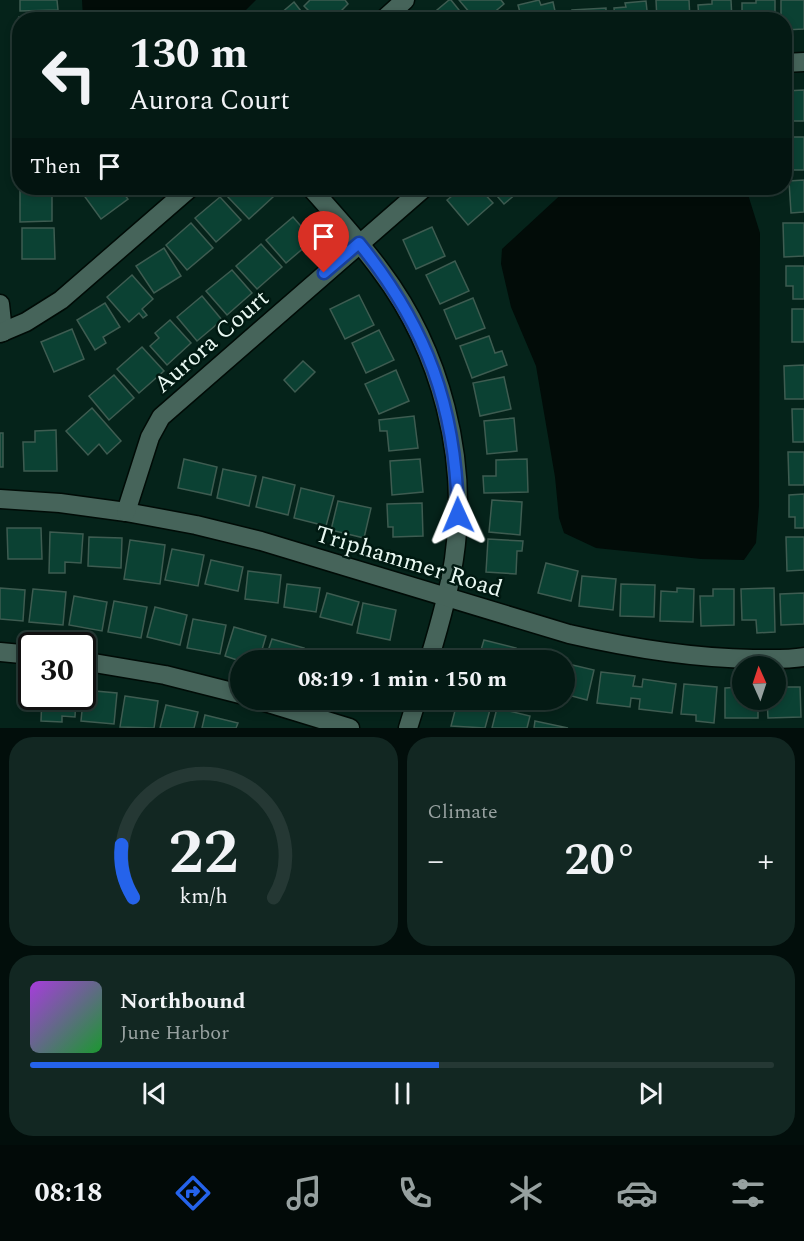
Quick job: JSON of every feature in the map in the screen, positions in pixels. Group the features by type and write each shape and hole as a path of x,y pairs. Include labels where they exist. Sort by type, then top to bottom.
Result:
{"street":[{"path":"392,12 405,0"},
{"path":"0,304 2,332 26,322 61,300 182,195"},
{"path":"317,195 382,272 406,308 435,373 447,415 453,443 458,515 447,597 432,650"},
{"name":"Aurora Court","path":"126,512 150,437 161,417 415,195"},
{"name":"Triphammer Road","path":"0,499 60,503 196,525 261,541 569,634 620,646 671,654 723,658 804,657"},
{"path":"0,652 18,654"},
{"path":"96,663 165,675 230,691"},
{"path":"291,710 350,728"},
{"path":"408,728 414,710"}],"shaded area":[{"path":"82,0 256,0 244,12 83,12"},
{"path":"560,195 748,195 760,233 759,506 756,543 744,560 701,559 596,548 564,533 559,518 555,477 536,366 511,307 501,264 502,249"}],"building":[{"path":"20,0 57,0 58,10 20,11"},
{"path":"310,0 345,0 348,4 340,12 310,12 304,6"},
{"path":"451,0 461,12 435,12"},
{"path":"459,0 501,0 504,4 494,12 469,12"},
{"path":"539,0 541,5 553,2 555,12 520,12 518,5"},
{"path":"656,0 689,0 690,12 657,12"},
{"path":"712,0 731,0 732,12 698,12 698,5 712,4"},
{"path":"756,0 775,0 775,12 742,12 742,3 756,3"},
{"path":"781,0 804,0 804,29 792,30 792,12 781,12"},
{"path":"646,1 647,12 614,12 614,8 626,7 625,3"},
{"path":"294,2 302,12 282,12"},
{"path":"606,8 606,12 572,12 572,10"},
{"path":"804,90 804,121 792,121 792,91"},
{"path":"792,137 804,137 804,170 792,170"},
{"path":"804,180 804,212 791,213 792,181"},
{"path":"20,195 52,195 52,221 20,222"},
{"path":"84,195 125,195 128,199 101,219"},
{"path":"271,195 273,197 249,219 227,196"},
{"path":"453,195 486,195 493,203 468,225 447,200"},
{"path":"496,195 515,195 504,204"},
{"path":"220,197 241,220 216,242 195,218"},
{"path":"293,217 313,240 286,263 266,240"},
{"path":"191,223 213,248 187,270 166,245"},
{"path":"783,223 804,223 804,256 784,257"},
{"path":"432,227 445,256 416,269 403,240"},
{"path":"22,228 54,228 55,259 22,259"},
{"path":"261,244 282,267 257,289 236,266"},
{"path":"164,248 181,276 154,293 136,266"},
{"path":"455,261 469,291 440,304 426,275"},
{"path":"786,266 804,266 804,299 793,299 793,286 786,286"},
{"path":"232,270 252,293 227,315 206,291"},
{"path":"132,275 153,299 142,309 147,315 143,318 139,313 129,322 107,297"},
{"path":"359,295 374,325 345,339 330,309"},
{"path":"202,296 222,320 197,341 177,317"},
{"path":"473,298 485,328 456,339 444,310"},
{"path":"105,303 120,327 103,337 106,343 95,350 77,320"},
{"path":"792,309 804,309 804,342 792,342"},
{"path":"170,320 191,343 167,365 150,346 159,338 155,333"},
{"path":"72,329 84,359 54,372 41,342"},
{"path":"379,330 394,360 366,373 352,343"},
{"path":"489,336 495,353 502,351 507,365 472,378 460,346"},
{"path":"142,347 164,371 139,393 117,369"},
{"path":"303,361 315,372 295,392 284,380"},
{"path":"804,365 804,399 785,399 784,366"},
{"path":"396,370 409,401 379,414 365,384"},
{"path":"114,375 134,398 109,420 89,396"},
{"path":"504,377 511,409 480,416 473,383"},
{"path":"92,408 121,441 107,454 99,444 88,455 66,431"},
{"path":"792,409 804,409 804,442 793,442"},
{"path":"414,416 418,448 389,451 387,431 380,431 379,420"},
{"path":"514,418 517,451 487,454 484,421"},
{"path":"56,430 57,471 24,471 23,442 35,442 35,431"},
{"path":"0,433 3,433 3,467 0,467"},
{"path":"788,452 804,452 804,485 789,485"},
{"path":"184,459 217,467 211,495 178,488"},
{"path":"420,459 423,492 392,495 390,461"},
{"path":"527,459 528,492 484,493 483,476 496,476 496,460"},
{"path":"223,469 256,476 249,506 217,498"},
{"path":"263,477 295,485 288,515 256,507"},
{"path":"301,488 334,496 326,526 294,518"},
{"path":"804,494 804,528 795,528 795,517 789,517 789,495"},
{"path":"492,500 522,502 520,535 489,532"},
{"path":"338,501 371,508 364,538 331,530"},
{"path":"422,503 423,536 393,537 393,527 388,527 387,504"},
{"path":"7,528 41,528 42,559 8,559"},
{"path":"50,532 83,534 81,563 65,562 65,573 49,573"},
{"path":"89,537 122,538 121,568 88,566"},
{"path":"786,537 804,537 804,570 787,571"},
{"path":"488,539 523,541 522,551 517,551 516,574 486,572"},
{"path":"130,540 165,545 160,584 124,579"},
{"path":"172,549 204,555 198,586 165,580"},
{"path":"211,560 243,567 238,591 205,584"},
{"path":"546,563 578,571 571,601 538,593"},
{"path":"248,571 281,575 278,603 245,599"},
{"path":"582,576 616,579 613,610 579,606"},
{"path":"287,584 320,588 316,612 284,607"},
{"path":"621,584 655,585 654,617 620,616"},
{"path":"0,588 25,590 23,621 0,619"},
{"path":"677,588 694,589 693,622 660,621 661,591 677,592"},
{"path":"774,588 775,632 757,633 756,620 742,620 741,589"},
{"path":"33,589 66,592 63,625 29,622"},
{"path":"713,589 734,589 734,625 701,626 700,596 713,596"},
{"path":"327,593 359,602 352,625 320,617"},
{"path":"804,593 804,624 781,625 780,594"},
{"path":"74,596 107,602 102,631 69,625"},
{"path":"114,601 147,607 141,638 108,632"},
{"path":"363,603 396,610 390,640 357,633"},
{"path":"155,607 187,615 180,645 147,637"},
{"path":"193,619 226,625 220,654 187,648"},
{"path":"234,627 266,636 262,650 230,650 230,658 225,656"},
{"path":"272,639 304,648 303,650 268,650"},
{"path":"484,640 516,648 516,650 481,650"},
{"path":"575,666 594,670 587,700 575,697"},
{"path":"601,672 635,676 633,686 642,687 643,679 676,684 672,713 639,709 640,699 631,698 630,707 597,703"},
{"path":"684,684 717,687 714,723 696,721 696,715 681,714"},
{"path":"786,687 800,687 801,717 768,718 768,710 786,710"},
{"path":"725,688 732,688 732,710 758,710 758,718 725,718"},
{"path":"96,691 117,693 114,724 81,721 82,710 96,710"},
{"path":"125,696 158,701 154,728 120,727"},
{"path":"166,705 198,712 194,728 160,728"},
{"path":"41,710 75,710 75,717 62,716 62,722 41,721"},
{"path":"455,710 490,710 485,728 451,726"},
{"path":"496,710 530,716 527,728 492,728"},
{"path":"205,715 238,723 236,728 202,728"},
{"path":"535,721 568,728 534,728"}],"route":[{"path":"324,273 359,243 406,308 435,373 447,415 453,443 458,515"}]}
